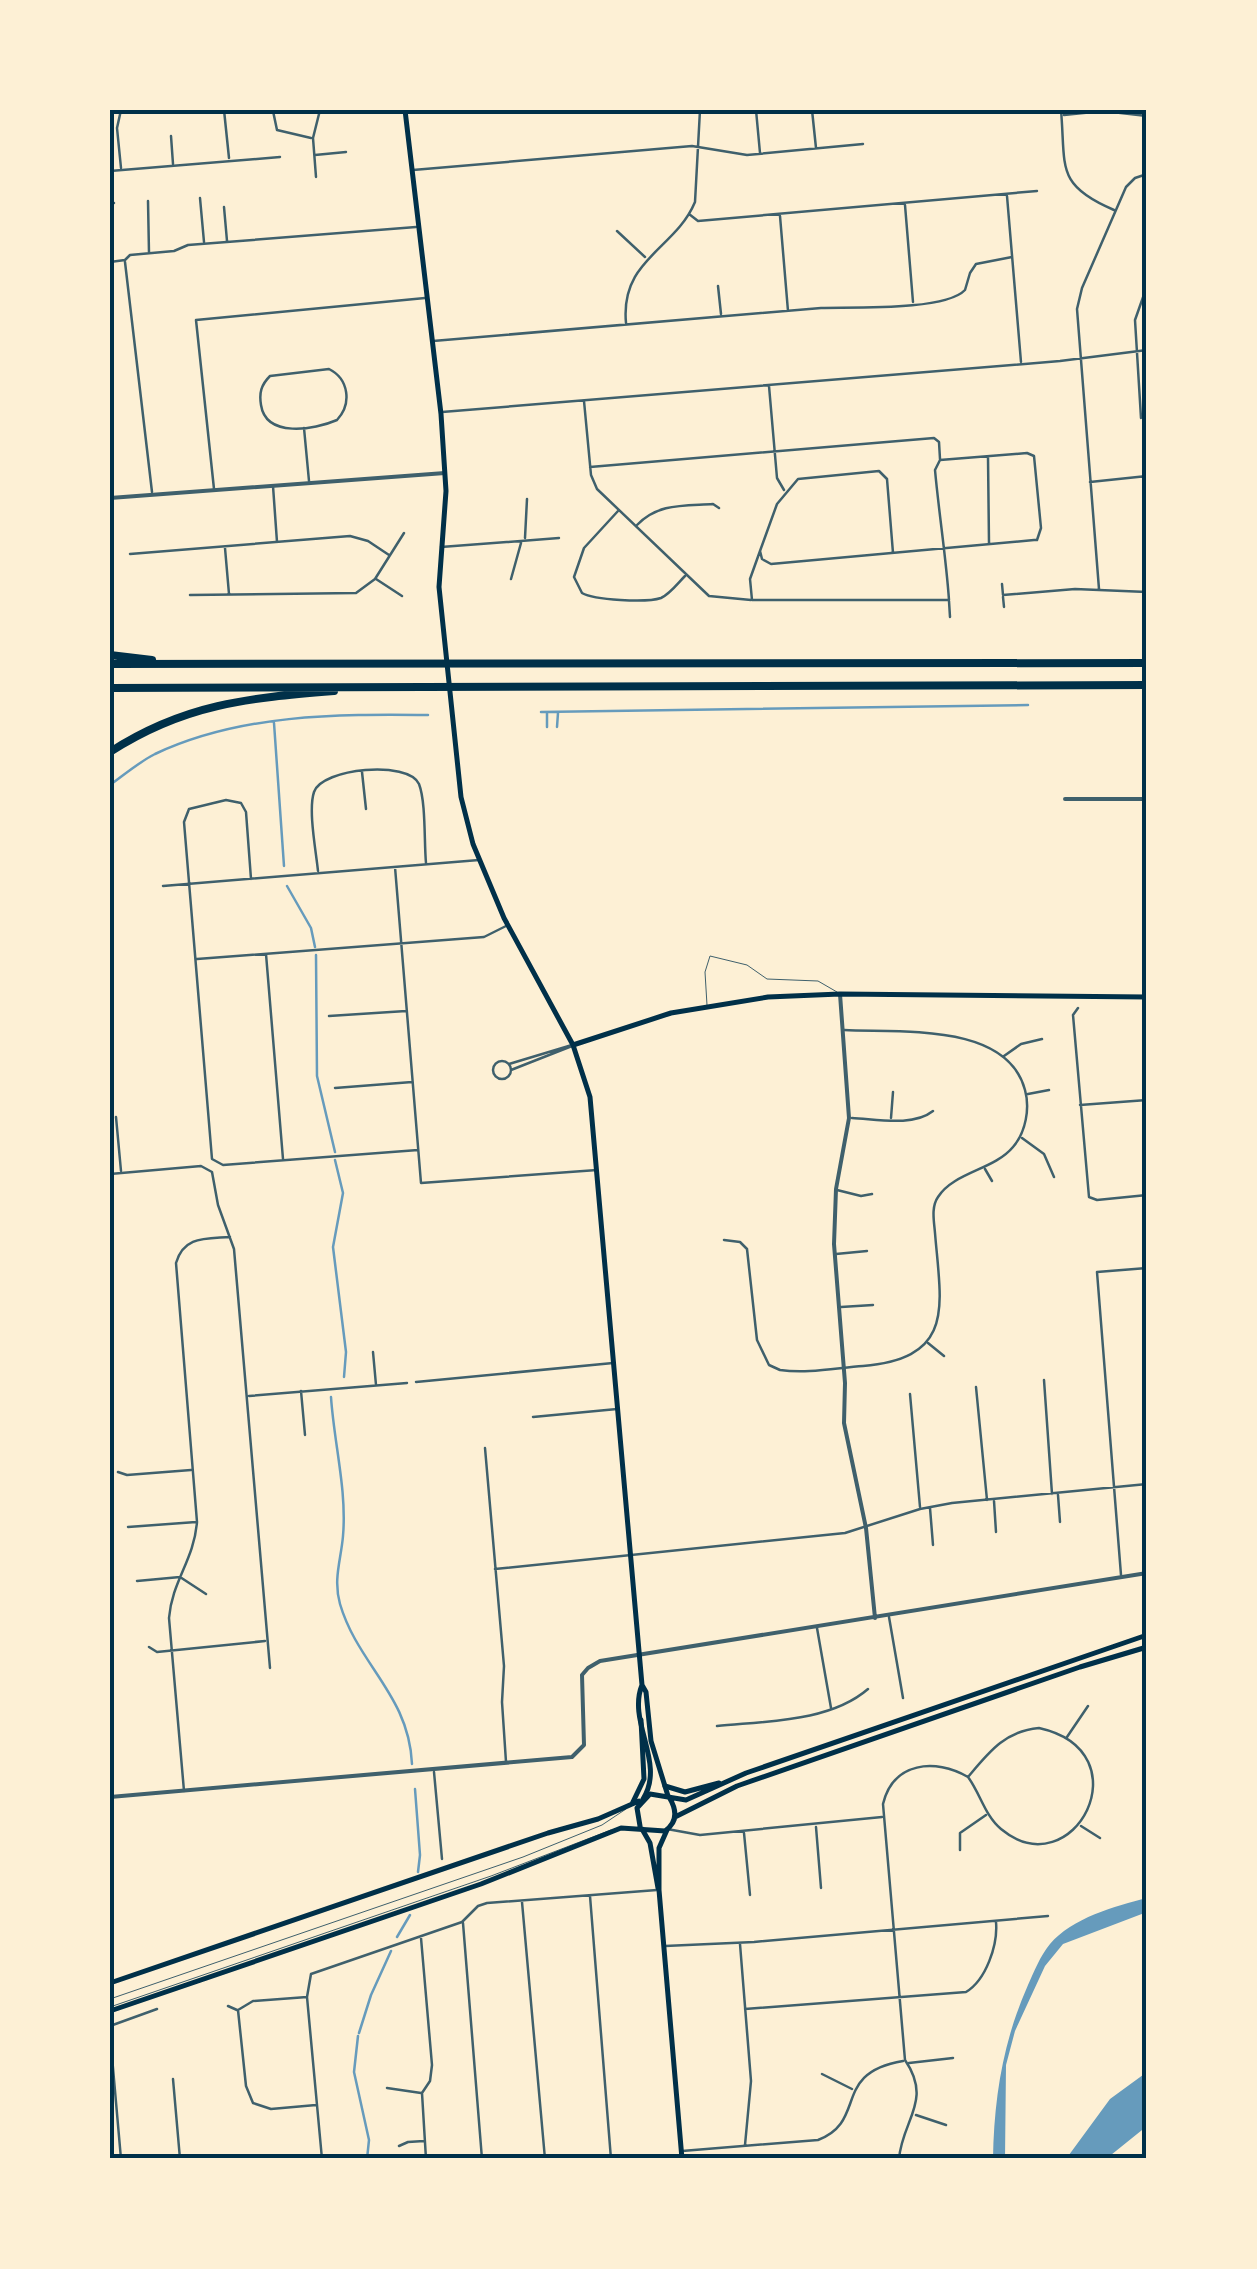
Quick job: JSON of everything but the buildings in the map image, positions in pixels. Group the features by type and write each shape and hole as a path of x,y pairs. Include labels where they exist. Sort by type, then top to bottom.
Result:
{"highway":[{"path":"110,655 196,666"},
{"path":"110,664 1147,664"},
{"path":"110,752 159,723 233,700 403,686"},
{"path":"110,688 1147,688"}],"main road":[{"path":"405,110 445,473 440,548 444,642 460,797 480,860 508,925 573,1045 590,1097 642,1685 656,1763 675,1817"},
{"path":"573,1045 653,1018 768,997 1147,997"},
{"path":"110,1983 598,1818 655,1794 686,1800 727,1782 1147,1635"},
{"path":"681,2155 658,1848 675,1817 753,1780 1080,1666 1147,1647"},
{"path":"642,1685 638,1693 652,1779 636,1815 650,1843 659,1890"},
{"path":"632,1804 644,1779 642,1720"},
{"path":"665,1786 685,1792 727,1782"},
{"path":"110,2009 481,1884 621,1828 653,1832 667,1829"}],"street":[{"path":"121,110 117,128 121,170"},
{"path":"224,110 229,161"},
{"path":"316,177 313,138 320,110"},
{"path":"626,324 628,291 647,258 689,214 696,195 700,110"},
{"path":"756,110 760,154"},
{"path":"812,110 816,148"},
{"path":"274,111 277,130 313,138"},
{"path":"1116,211 1085,197 1071,183 1061,112 1147,116"},
{"path":"170,136 174,166"},
{"path":"412,170 698,146 760,154 863,144"},
{"path":"314,155 346,152"},
{"path":"110,171 280,156"},
{"path":"1099,589 1076,322 1079,298 1116,211 1129,184 1147,174"},
{"path":"689,214 699,220 1037,191"},
{"path":"1007,194 1021,362"},
{"path":"200,198 204,244"},
{"path":"148,200 149,253"},
{"path":"905,204 914,304"},
{"path":"224,207 227,242"},
{"path":"780,214 788,310"},
{"path":"110,262 125,260 130,255 204,244 418,227"},
{"path":"617,231 647,258"},
{"path":"432,341 954,299 965,290 976,264 1012,258"},
{"path":"125,260 152,494"},
{"path":"718,286 721,317"},
{"path":"1141,418 1135,316 1147,286"},
{"path":"214,489 196,320 426,298"},
{"path":"440,412 1056,358 1060,361 1147,350"},
{"path":"326,368 334,371 345,387 344,412 334,422 304,426 278,428 269,423 262,411 262,386 278,372 326,368"},
{"path":"769,384 777,480 786,492"},
{"path":"584,400 595,486 708,596 752,600 949,600"},
{"path":"304,426 309,482"},
{"path":"590,467 934,438 939,442 940,460 935,470 950,617"},
{"path":"760,551 762,559 771,564 1039,538 1042,528 1034,456 1027,453 940,460"},
{"path":"988,457 989,544"},
{"path":"752,600 750,579 776,506 798,479 877,471 884,474 888,480 894,553"},
{"path":"110,498 445,473"},
{"path":"1090,482 1146,476 1147,511"},
{"path":"273,484 277,542"},
{"path":"511,579 523,541 527,499"},
{"path":"636,526 658,509 712,504 719,508"},
{"path":"619,510 583,550 574,577 582,592 596,598 657,598 666,596 686,576"},
{"path":"190,595 351,594 364,589 375,578 404,532"},
{"path":"130,554 354,537 368,541 389,556"},
{"path":"440,548 559,538"},
{"path":"224,546 229,594"},
{"path":"375,578 402,596"},
{"path":"1002,584 1004,607"},
{"path":"1002,595 1099,589 1147,592"},
{"path":"318,873 312,802 315,789 327,777 362,772 401,770 418,782 426,864"},
{"path":"362,772 366,809"},
{"path":"251,879 246,812 241,802 232,799 194,807 184,816 211,1154 215,1162 223,1165 418,1150"},
{"path":"1064,799 1147,799"},
{"path":"163,886 480,860"},
{"path":"395,867 420,1182 598,1170"},
{"path":"196,959 484,936 508,925"},
{"path":"266,954 283,1160"},
{"path":"840,994 849,1118 836,1189 835,1254 844,1422 866,1528 875,1618"},
{"path":"1078,1008 1073,1016 1089,1197 1097,1200 1147,1195"},
{"path":"330,1016 406,1010"},
{"path":"724,1240 740,1242 750,1256 757,1340 769,1365 791,1372 892,1362 916,1352 926,1342 939,1314 933,1216 936,1198 948,1186 1011,1150 1020,1137 1027,1110 1026,1094 1014,1066 990,1046 966,1038 843,1030"},
{"path":"1004,1056 1021,1044 1042,1039"},
{"path":"573,1045 511,1070 502,1079 494,1072 499,1061 509,1064 573,1045"},
{"path":"509,1064 511,1070"},
{"path":"335,1088 412,1082"},
{"path":"1026,1094 1049,1090"},
{"path":"891,1120 893,1092"},
{"path":"1080,1105 1147,1100"},
{"path":"849,1118 891,1120 934,1112"},
{"path":"116,1117 121,1173"},
{"path":"1020,1137 1044,1154 1054,1177"},
{"path":"110,1174 208,1168 214,1177 218,1205 231,1237 270,1668"},
{"path":"984,1168 992,1181"},
{"path":"836,1189 861,1196 872,1194"},
{"path":"184,1791 171,1599 192,1557 197,1522 176,1263 179,1252 190,1241 231,1237"},
{"path":"835,1254 868,1251"},
{"path":"1121,1578 1098,1272 1147,1268"},
{"path":"839,1307 873,1305"},
{"path":"926,1342 944,1356"},
{"path":"374,1352 376,1386"},
{"path":"416,1382 614,1363"},
{"path":"1044,1380 1060,1522"},
{"path":"247,1396 407,1383"},
{"path":"976,1387 986,1500"},
{"path":"301,1391 304,1434"},
{"path":"910,1394 920,1509"},
{"path":"534,1416 618,1408"},
{"path":"484,1448 504,1666 506,1764"},
{"path":"118,1472 127,1476 193,1470"},
{"path":"495,1569 844,1533 930,1507 1147,1484"},
{"path":"994,1499 996,1532"},
{"path":"930,1507 933,1545"},
{"path":"128,1528 197,1522"},
{"path":"110,1798 561,1759 580,1752 585,1734 580,1684 582,1675 600,1661 1147,1574"},
{"path":"137,1581 180,1577 206,1594"},
{"path":"889,1615 903,1698"},
{"path":"817,1628 831,1709"},
{"path":"149,1647 158,1652 267,1640"},
{"path":"717,1726 831,1709 855,1700 868,1689"},
{"path":"1066,1738 1088,1706"},
{"path":"898,2159 904,2132 914,2115 916,2086 906,2062 884,1817 886,1789 904,1771 952,1768 968,1777 988,1814 1012,1837 1039,1844 1068,1836 1080,1825 1089,1810 1094,1776 1088,1758 1066,1738 1039,1728 1021,1730 991,1750 968,1777"},
{"path":"434,1770 442,1860"},
{"path":"960,1850 960,1833 988,1814"},
{"path":"675,1817 682,1830"},
{"path":"667,1829 700,1835 884,1817"},
{"path":"816,1825 821,1888"},
{"path":"1080,1825 1100,1838"},
{"path":"744,1832 750,1895"},
{"path":"322,2159 308,1996 311,1974 462,1922 478,1906 487,1903 659,1890"},
{"path":"590,1895 611,2159"},
{"path":"522,1900 545,2159"},
{"path":"664,1946 1048,1916"},
{"path":"462,1922 482,2159"},
{"path":"745,2009 966,1992 977,1986 998,1937 996,1922"},
{"path":"420,1937 432,2065 430,2081 422,2093 426,2159"},
{"path":"740,1942 751,2104 745,2146"},
{"path":"238,2010 254,2001 308,1996"},
{"path":"228,2006 238,2010"},
{"path":"110,2026 157,2009"},
{"path":"238,2010 246,2086 253,2103 271,2108 317,2105"},
{"path":"110,2034 121,2159"},
{"path":"681,2155 818,2140 832,2135 843,2124 854,2090 876,2068 953,2058"},
{"path":"822,2074 854,2090"},
{"path":"173,2079 180,2159"},
{"path":"388,2088 422,2093"},
{"path":"914,2115 946,2125"},
{"path":"399,2146 425,2141"}],"lane":[{"path":"707,1006 710,956 750,966 767,980 823,982 840,994"},
{"path":"110,1999 578,1835 602,1825 632,1804"}],"water":[{"path":"1147,1898 1147,1912 1063,1944 1045,1966 1015,2031 1006,2065 1005,2159 993,2159 995,2114 1006,2049 1019,2006 1043,1954 1059,1935 1082,1920"},
{"path":"1147,2072 1147,2126 1106,2159 1066,2159 1110,2099"}],"waterway":[{"path":"541,712 1028,705"},
{"path":"547,713 547,727"},
{"path":"557,727 558,713"},
{"path":"110,785 155,754 221,731 324,716 428,715"},
{"path":"274,723 284,866"},
{"path":"287,886 311,928 315,947"},
{"path":"316,955 317,1076 335,1152"},
{"path":"335,1160 343,1193 333,1247 346,1352 344,1377"},
{"path":"331,1397 343,1501 338,1595 348,1626 402,1718 412,1764"},
{"path":"415,1789 418,1872"},
{"path":"397,1937 410,1915"},
{"path":"359,2033 391,1951"},
{"path":"358,2036 354,2072 369,2140 367,2159"}]}
